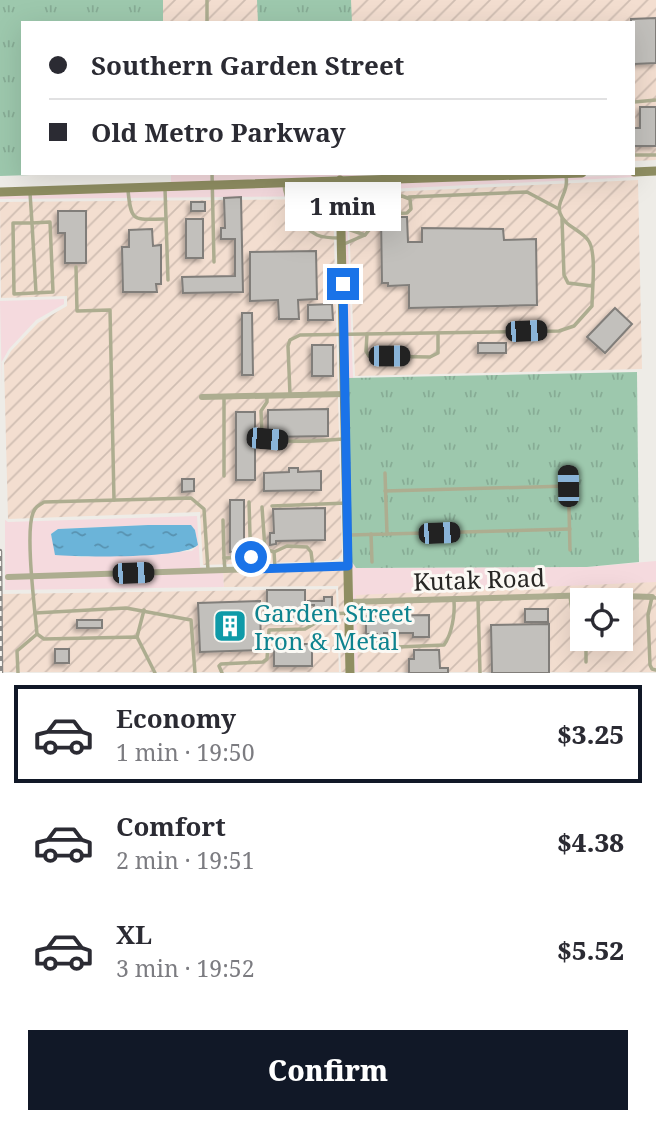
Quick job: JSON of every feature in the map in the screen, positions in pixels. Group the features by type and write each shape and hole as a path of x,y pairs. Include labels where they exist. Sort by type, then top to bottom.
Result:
{"street":[{"path":"635,172 656,171"},
{"path":"0,192 213,185 271,178 284,183 308,177 340,180 411,175 489,175"},
{"path":"340,180 350,673"},
{"path":"202,397 345,394"},
{"path":"8,577 348,566"},
{"name":"Kutak Road","path":"349,602 570,596"},
{"name":"Kutak Road","path":"633,596 654,598"}],"lane":[{"path":"207,0 207,21"},
{"path":"635,102 656,100"},
{"path":"635,155 656,155"},
{"path":"212,175 214,262"},
{"path":"566,175 567,188 559,209 562,219 564,275 568,283 592,286"},
{"path":"284,183 284,193 309,230 320,237 342,242 365,235 370,229 370,202 374,196 527,192 559,209"},
{"path":"165,187 168,280"},
{"path":"128,188 132,216 139,219 166,219"},
{"path":"30,191 36,293"},
{"path":"370,215 407,213 411,209 409,197"},
{"path":"290,395 290,340 300,335 567,330 574,326 592,306 591,243 562,219"},
{"path":"50,222 52,292 15,294 13,223 32,223 50,222"},
{"path":"341,227 365,235"},
{"path":"76,267 77,311 110,310 114,500"},
{"path":"367,334 366,351 369,356 430,357 438,353 438,333"},
{"path":"267,396 267,402 261,411 262,434 267,439 346,439"},
{"path":"224,397 224,476"},
{"path":"568,468 570,550"},
{"path":"385,472 387,534"},
{"path":"386,491 568,486"},
{"path":"137,637 44,639 37,634 32,576 31,517 34,509 44,502 191,498 204,509 208,570"},
{"path":"249,502 251,569"},
{"path":"272,506 347,503"},
{"path":"262,507 265,549 274,552 287,546 307,547 312,552 313,567"},
{"path":"223,520 225,570"},
{"path":"348,535 569,529"},
{"path":"371,534 372,562"},
{"path":"274,552 275,568"},
{"path":"224,558 251,557"},
{"path":"478,598 480,673"},
{"path":"653,671 650,665 648,615 654,598"},
{"path":"349,650 444,646 452,621 454,599"},
{"path":"35,612 127,608 191,620 195,673"},
{"path":"144,610 137,637 155,673"},
{"path":"222,673 219,666 221,664 263,662 267,659 269,630 305,629 331,614 349,613"},
{"path":"18,673 17,651 37,634"},
{"path":"586,651 586,662"}],"shaded area":[{"path":"163,0 656,0 656,160 635,161 635,21 163,21"},
{"path":"171,175 372,175 171,183"},
{"path":"636,175 346,191 353,378 348,378 344,184"},
{"path":"638,180 642,369 355,376 348,194"},
{"path":"337,184 342,444 334,196 0,199 0,196"},
{"path":"333,199 342,554 338,559 203,565 200,512 8,519 4,363 11,351 38,323 67,306 67,296 1,298 0,202"},
{"path":"64,299 64,304 36,320 9,349 1,362 0,301"},
{"path":"197,516 200,567 223,572 224,587 5,590 5,520","holes":["191,525 195,530 198,545 192,551 77,557 54,545 51,534 58,529"]},
{"path":"656,561 656,672 355,672 352,562 356,568 587,567"},
{"path":"345,563 346,672 341,672 338,586 224,587 223,571"},
{"path":"656,582 656,672 358,672 356,595"},
{"path":"336,589 339,672 2,672 1,594"}],"green space":[{"path":"0,0 163,0 163,21 21,21 21,175 31,175 0,176"},
{"path":"257,0 351,0 352,21 258,21"},
{"path":"637,372 639,562 587,567 356,568 352,562 348,378"}],"water":[{"path":"191,525 195,530 198,545 189,550 153,555 55,555 51,534 58,529"}],"building":[{"path":"656,18 656,63 635,64 635,21 631,19"},
{"path":"640,107 656,107 656,146 635,146 635,128 640,128"},
{"path":"241,197 243,292 183,293 182,277 235,276 235,239 221,239 221,228 225,228 224,198"},
{"path":"300,201 311,212 306,218 294,207"},
{"path":"191,202 205,202 205,211 191,211"},
{"path":"58,211 86,211 86,263 65,263 65,233 58,233"},
{"path":"381,217 407,217 408,242 422,242 422,228 503,229 504,240 536,239 537,305 409,308 409,285 388,286 388,283 382,283"},
{"path":"186,219 203,219 203,258 186,258"},
{"path":"152,229 153,246 161,245 161,284 156,284 157,292 123,292 122,247 129,247 129,230"},
{"path":"316,251 317,299 298,300 299,319 279,319 278,300 250,301 250,252"},
{"path":"332,304 333,320 308,320 308,305"},
{"path":"615,308 632,324 605,353 587,337"},
{"path":"242,313 252,313 253,375 242,375"},
{"path":"478,343 506,343 506,353 478,353"},
{"path":"312,345 333,345 333,376 312,376"},
{"path":"328,409 328,436 268,437 268,410"},
{"path":"236,412 255,412 255,480 236,480"},
{"path":"289,468 298,468 298,472 321,471 321,490 264,491 264,473 289,472"},
{"path":"182,479 194,479 194,491 182,492"},
{"path":"230,500 244,500 244,552 230,552"},
{"path":"325,508 325,540 276,541 276,544 270,545 270,533 274,533 273,509"},
{"path":"267,590 305,590 305,620 267,620"},
{"path":"324,597 332,597 332,608 314,608 314,605 308,605 308,601 324,601"},
{"name":"Garden Street Iron & Metal","path":"260,601 261,650 200,652 198,603"},
{"path":"525,609 548,609 548,622 525,622"},
{"path":"429,615 429,637 413,637 413,633 384,633 384,642 377,642 377,634 366,634 366,616"},
{"path":"77,620 102,620 102,628 77,628"},
{"path":"549,624 549,673 492,673 491,625"},
{"path":"274,644 312,644 312,666 274,666"},
{"path":"55,649 69,649 69,663 55,663"},
{"path":"414,650 439,650 440,668 448,668 448,673 409,673 409,659 414,659"}],"railway":[{"path":"0,551 1,673"}],"place":[{"name":"Garden Street Iron & Metal","path":"230,626"}],"route":[{"path":"251,557 251,569 348,566 343,284"}]}
